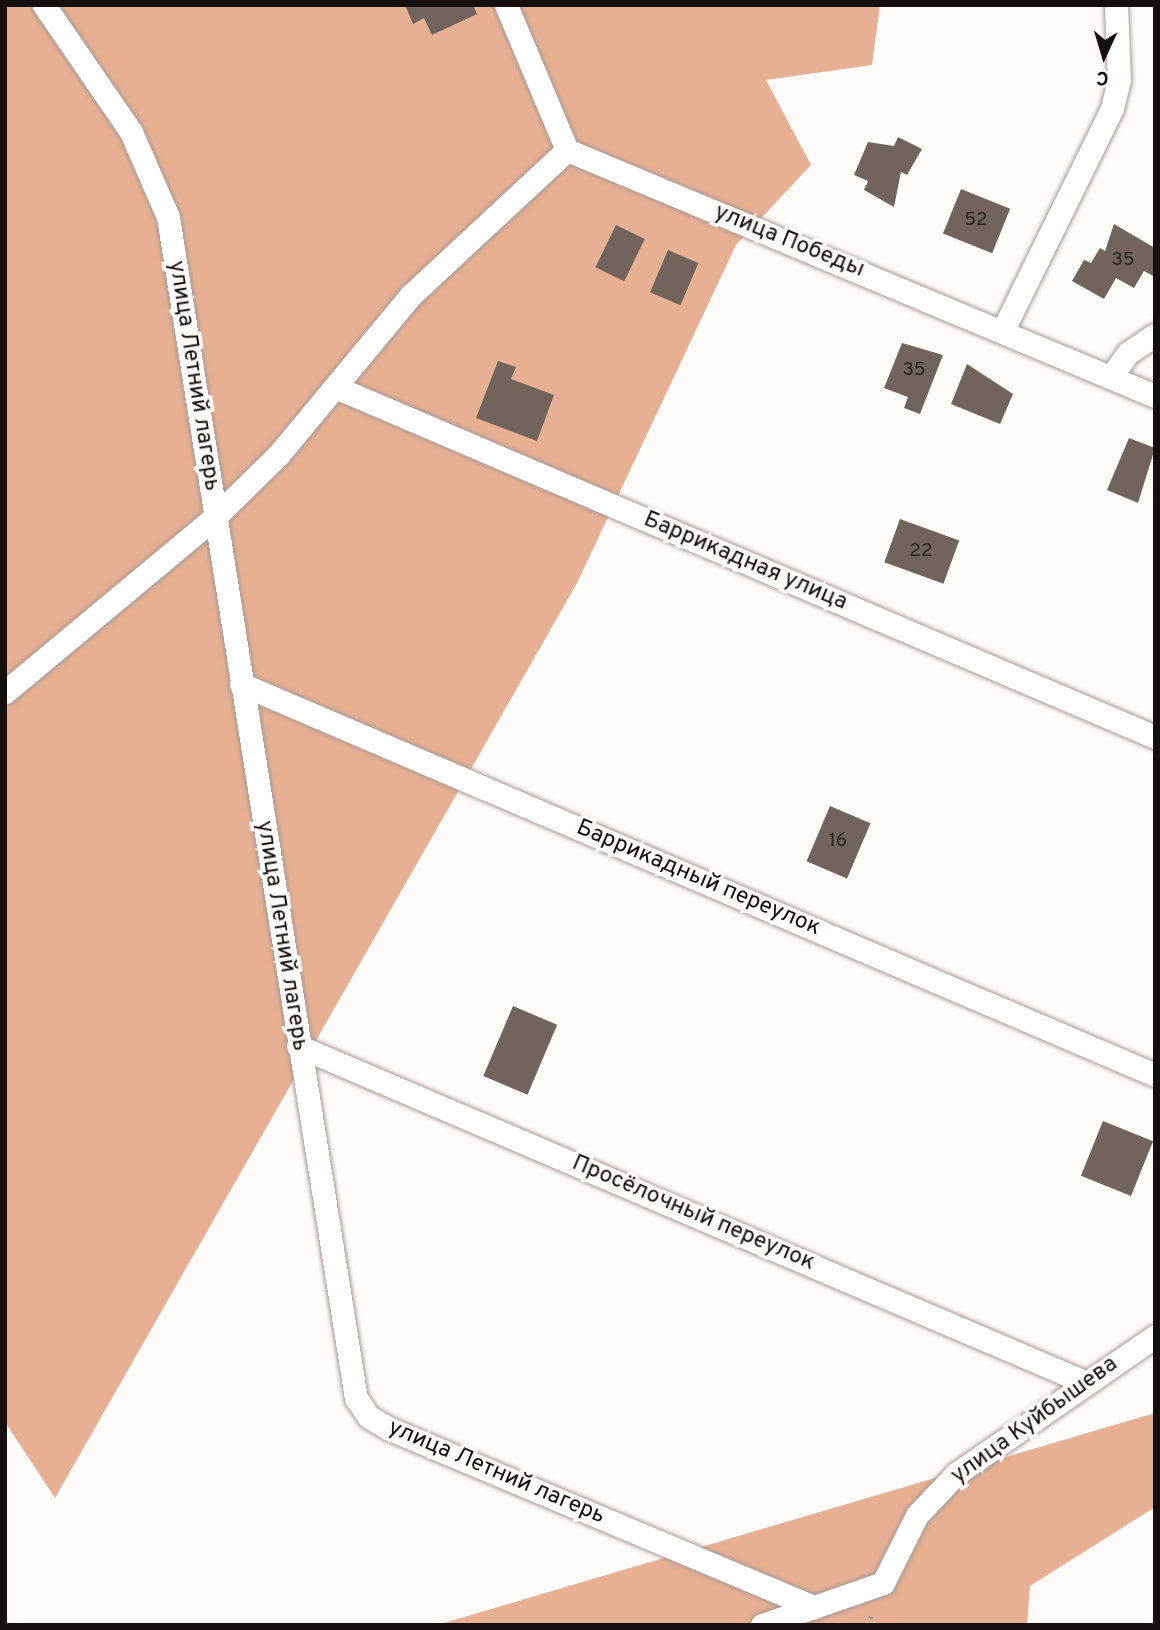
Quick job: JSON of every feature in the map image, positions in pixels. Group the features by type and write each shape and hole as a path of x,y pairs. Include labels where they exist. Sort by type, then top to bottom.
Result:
{"street":[{"name":"улица Летний лагерь","path":"44,5 131,132 156,181 167,217 350,1372 369,1417 814,1607"},
{"path":"5,692 215,517 335,387 411,295 567,150 506,5"},
{"path":"1003,330 1111,108 1119,80 1116,5"},
{"name":"улица Победы","path":"567,150 1003,330 1155,396"},
{"path":"1111,377 1128,353 1155,335"},
{"name":"Баррикадная улица","path":"335,387 1155,737"},
{"name":"Баррикадный переулок","path":"241,684 1155,1075"},
{"name":"Просёлочный переулок","path":"298,1046 1087,1383"},
{"name":"улица Куйбышева","path":"762,1625 883,1583 918,1515 956,1474 1155,1336"}],"shaded area":[{"path":"5,5 880,5 872,65 766,80 811,165 736,245 577,583 55,1498 5,1422"},
{"path":"1155,1413 1155,1507 1030,1586 1027,1625 437,1625"}],"building":[{"path":"405,5 473,5 477,14 432,35 424,18 413,24"},
{"path":"898,137 922,149 907,175 901,172 894,207 864,190 868,181 854,175 868,142 894,146"},
{"path":"961,189 1010,209 992,253 943,234"},
{"path":"1114,224 1155,248 1155,277 1144,271 1134,288 1116,278 1104,299 1072,281 1084,260 1091,263 1100,248 1105,251"},
{"path":"616,225 645,239 624,281 595,267"},
{"path":"668,250 698,263 680,305 650,292"},
{"path":"902,343 943,355 920,414 904,408 908,397 884,388"},
{"path":"498,361 516,367 511,379 554,395 537,441 476,418"},
{"path":"967,364 1013,394 1000,424 951,404"},
{"path":"1129,438 1155,448 1138,503 1107,490"},
{"path":"900,519 959,541 943,584 884,562"},
{"path":"830,806 871,823 847,878 807,861"},
{"path":"513,1006 557,1025 527,1095 483,1076"},
{"path":"1103,1121 1153,1141 1131,1196 1081,1176"}]}
